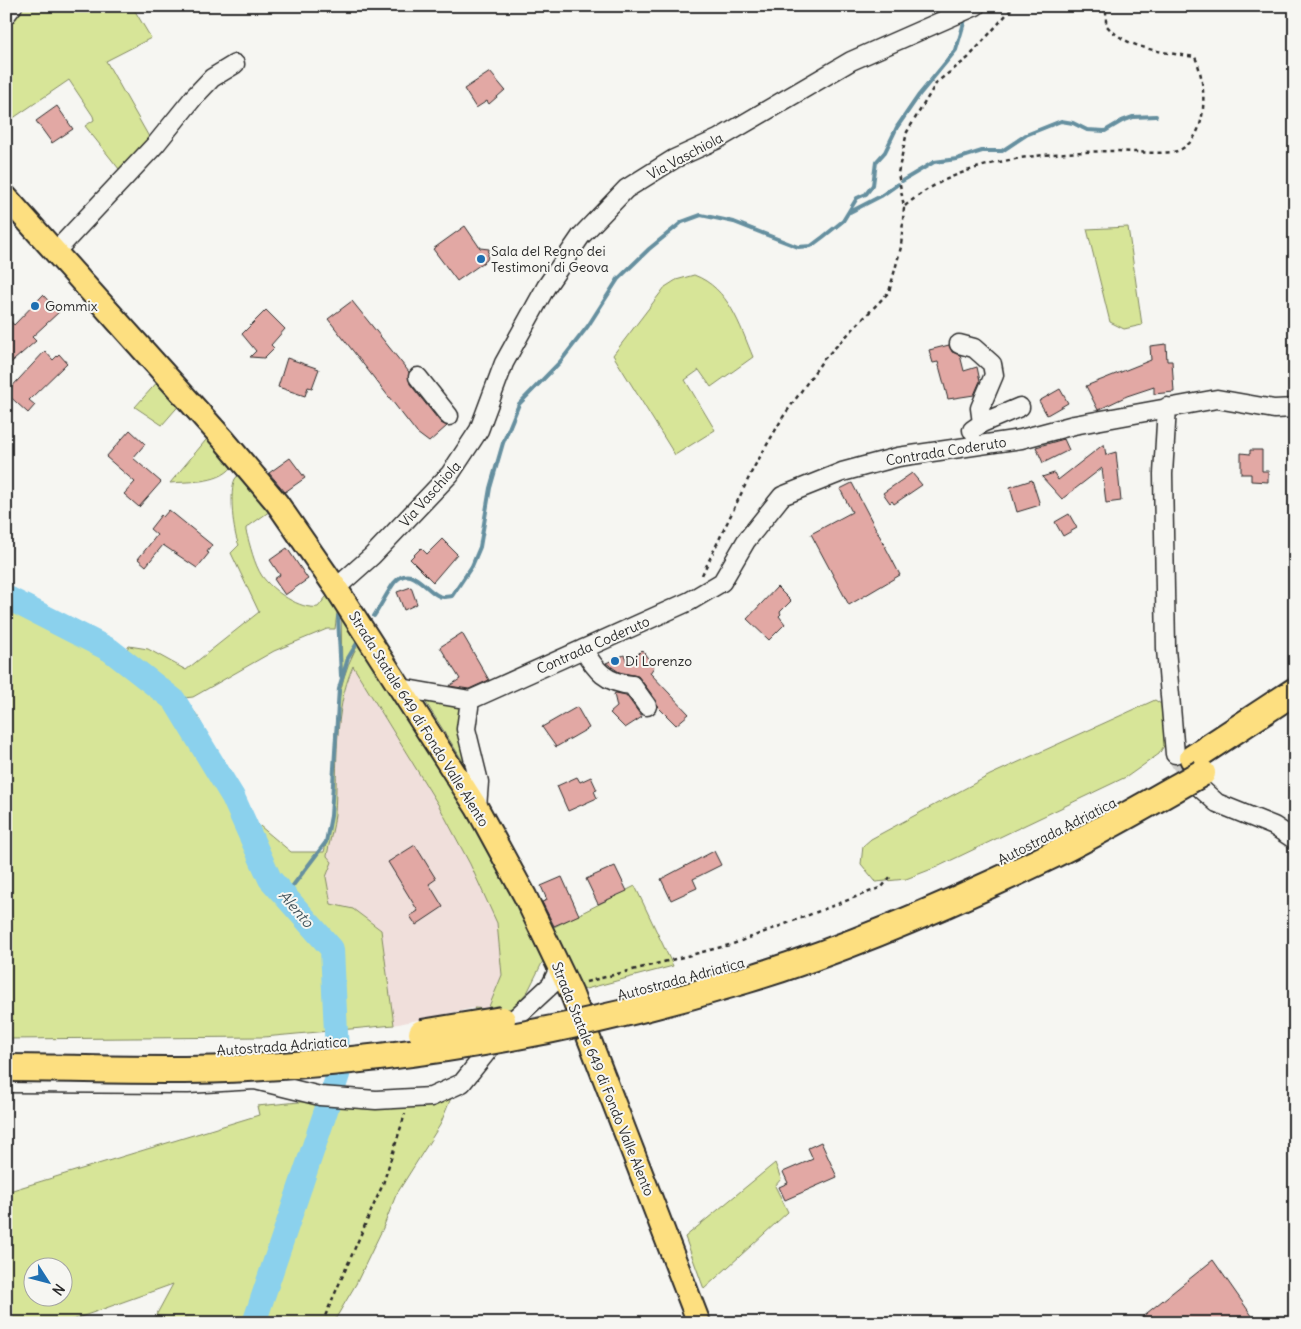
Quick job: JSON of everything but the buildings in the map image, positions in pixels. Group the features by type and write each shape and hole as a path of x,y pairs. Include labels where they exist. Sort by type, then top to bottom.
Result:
{"highway":[{"name":"Autostrada Adriatica","path":"6,1068 225,1069 316,1062 462,1045 578,1024 747,979 895,925 1044,859 1192,768 1295,691"},
{"name":"Autostrada Adriatica","path":"6,1050 224,1051 365,1040 528,1016 664,985 780,950 909,900 1036,843 1192,768 1295,712"}],"main road":[{"name":"Strada Statale 649 di Fondo Valle Alento","path":"6,197 277,503 336,588 477,808 525,896 570,992 699,1323"}],"street":[{"path":"6,15 14,6"},
{"name":"Via Vaschiola","path":"336,588 372,556 450,474 479,430 504,362 546,287 581,236 626,188 674,159 718,139 851,61 976,6"},
{"path":"55,252 156,144 200,90 212,78 235,64"},
{"path":"959,344 974,348 992,364 994,375 980,408 977,426 1020,407"},
{"path":"418,377 449,416"},
{"name":"Contrada Coderuto","path":"470,700 690,602 722,582 746,541 782,496 842,472 898,457 1021,439 1074,425 1217,399 1274,409 1295,408"},
{"path":"1167,407 1163,474 1166,649 1192,768 1216,803 1274,826 1295,840"},
{"path":"583,649 599,674 611,682 632,685 647,706"},
{"path":"401,688 470,700 466,729 479,782 477,808"},
{"path":"6,1083 188,1084 255,1080 320,1096 376,1100 431,1097 446,1092 462,1082 510,1023 542,991 551,985 559,968"}],"path":[{"path":"690,602 753,470 783,417 823,360 889,292 901,247 904,207 898,173 906,132 937,82 968,58 1014,6"},
{"path":"904,207 950,176 987,166 1070,153 1176,152 1192,142 1200,129 1204,88 1195,57 1149,50 1118,36 1106,25 1106,6"},
{"path":"570,992 579,983 733,944 820,913 882,887 891,876"},
{"path":"322,1323 383,1184 405,1112"}],"shaded area":[{"path":"353,666 439,806 470,864 497,923 502,975 488,1009 474,1008 394,1025 381,930 353,909 331,904 326,877 332,862 327,856 334,817 338,723 347,681"}],"green space":[{"path":"19,6 132,6 151,38 106,61 153,144 123,174 85,126 94,120 93,116 69,80 6,123 6,27"},
{"path":"1128,227 1142,325 1124,329 1110,322 1087,229"},
{"path":"694,275 706,281 725,298 738,321 753,357 711,387 699,370 685,380 715,430 675,455 613,355 665,287 676,280"},
{"path":"160,379 182,402 162,425 135,407"},
{"path":"211,434 235,463 223,475 215,478 170,483"},
{"path":"243,470 273,509 246,528 252,554 262,576 273,588 303,606 318,607 330,592 338,605 335,629 327,629 274,651 193,697 184,698 197,715 237,795 254,821 291,852 324,852 330,825 337,716 341,690 348,664 361,640 483,837 544,959 528,991 513,1008 477,1013 474,1008 488,1009 502,975 497,923 470,864 439,806 353,666 342,702 339,720 335,814 327,856 332,862 326,877 331,904 353,909 381,930 394,1025 264,1037 6,1039 6,607 25,612 68,630 111,657 166,698 176,698 123,655 129,646 148,649 186,670 259,612 231,553 239,545 232,512 233,485 235,479"},
{"path":"341,609 359,638 342,676"},
{"path":"423,698 446,705 460,705 458,723 460,740 471,774"},
{"path":"1155,700 1161,704 1165,744 1159,754 1128,776 937,867 906,879 876,882 861,864 863,846 871,839 990,775"},
{"path":"635,886 673,966 582,990 552,928"},
{"path":"453,1093 440,1125 396,1195 383,1228 356,1284 333,1323 254,1323 331,1099"},
{"path":"331,1099 253,1323 152,1323 173,1284 64,1323 6,1323 6,1192 259,1115 257,1106"},
{"path":"775,1163 781,1179 775,1186 788,1212 704,1289 685,1237"}],"waterway":[{"path":"374,616 394,583 400,577 406,575 417,579 439,596 452,596 472,566 480,547 490,488 503,443 519,404 560,362 588,326 618,279 649,249 682,222 701,215 734,222 798,247 811,246 823,237 843,221 857,198 866,194 873,185 876,162 885,152 897,127 919,95 956,50 966,16"},
{"path":"902,181 934,162 957,159 982,151 1002,151 1026,135 1061,121 1073,123 1087,130 1105,131 1133,117 1156,116"},
{"path":"850,212 881,196 898,184"},
{"name":"Alento","path":"6,597 110,650 174,700 233,797 270,879 332,949 338,1075 254,1323"},
{"path":"338,616 341,676"},
{"path":"285,896 326,842 331,816 339,688 348,658 359,640"}],"tunnel":[{"path":"1175,754 1185,771 1198,786"}],"place":[{"name":"Sala del Regno dei Testimoni di Geova","path":"481,259"},
{"name":"Gommix","path":"35,306"},
{"name":"Di Lorenzo","path":"615,661"}]}
